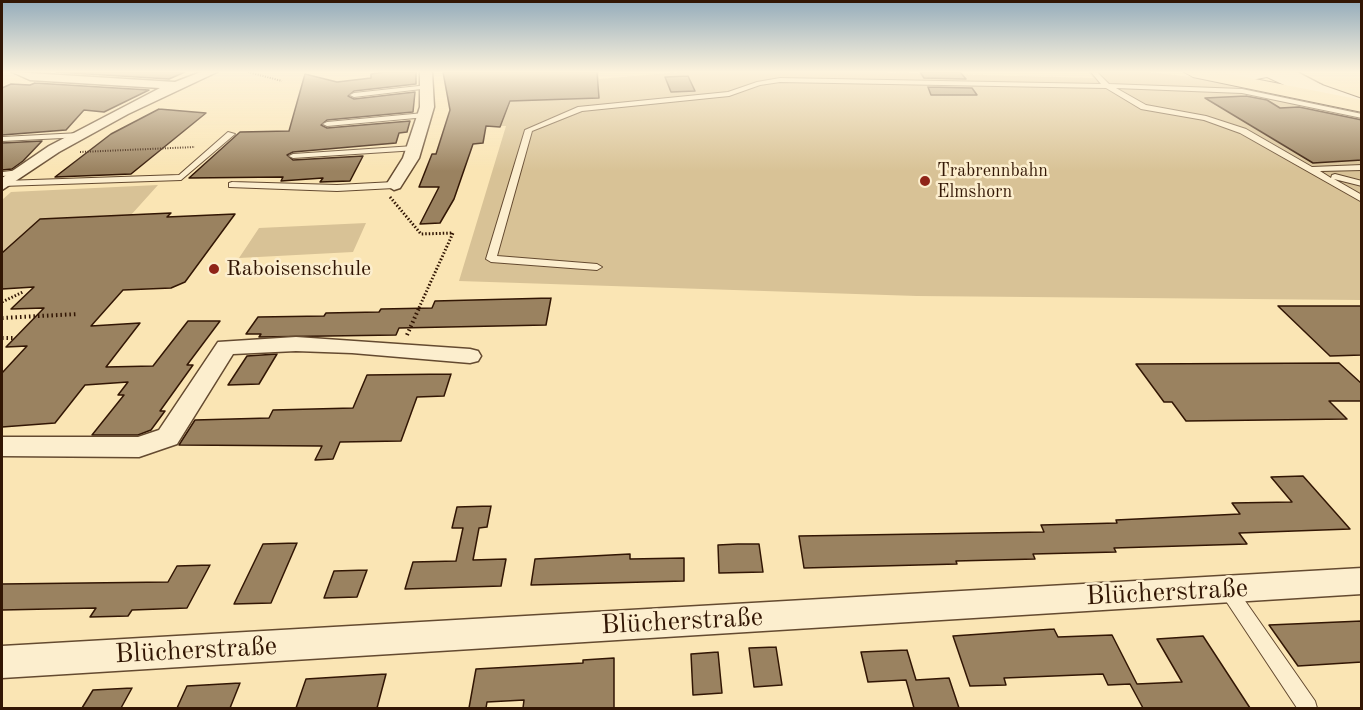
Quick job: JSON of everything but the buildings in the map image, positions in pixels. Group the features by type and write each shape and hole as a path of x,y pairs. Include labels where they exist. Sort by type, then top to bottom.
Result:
{"street":[{"path":"2,181 20,173 48,153 138,105"},
{"path":"394,185 414,148 425,105"},
{"path":"2,447 139,447 168,437 226,347 296,344 400,349 471,356"},
{"name":"Blücherstraße","path":"2,662 1362,581"}],"lane":[{"path":"597,267 491,259 530,130 581,109 619,105"},
{"path":"1141,105 1224,123 1322,174 1362,199"},
{"path":"1310,105 1362,116"},
{"path":"327,124 424,115"},
{"path":"2,181 181,177 231,134"},
{"path":"2,139 81,135"},
{"path":"293,156 414,148"},
{"path":"1312,169 1362,167"},
{"path":"1322,174 1362,184"},
{"path":"232,184 337,188 394,185"},
{"path":"1228,590 1308,708"}],"path":[{"path":"48,153 217,146"},
{"path":"394,185 390,199 421,234 453,233 400,349"},
{"path":"2,302 22,292"},
{"path":"2,318 78,314"},
{"path":"2,338 14,338"}],"shaded area":[{"name":"Trabrennbahn Elmshorn","path":"510,105 1328,105 1361,114 1361,300 917,296 459,281 506,126 501,126"},
{"path":"158,185 131,215 40,219 18,238 67,265 2,269 2,200 11,192"},
{"path":"366,223 353,252 239,258 259,228"}],"place":[{"name":"Trabrennbahn Elmshorn","path":"925,181"},
{"name":"Raboisenschule","path":"214,269"}]}
